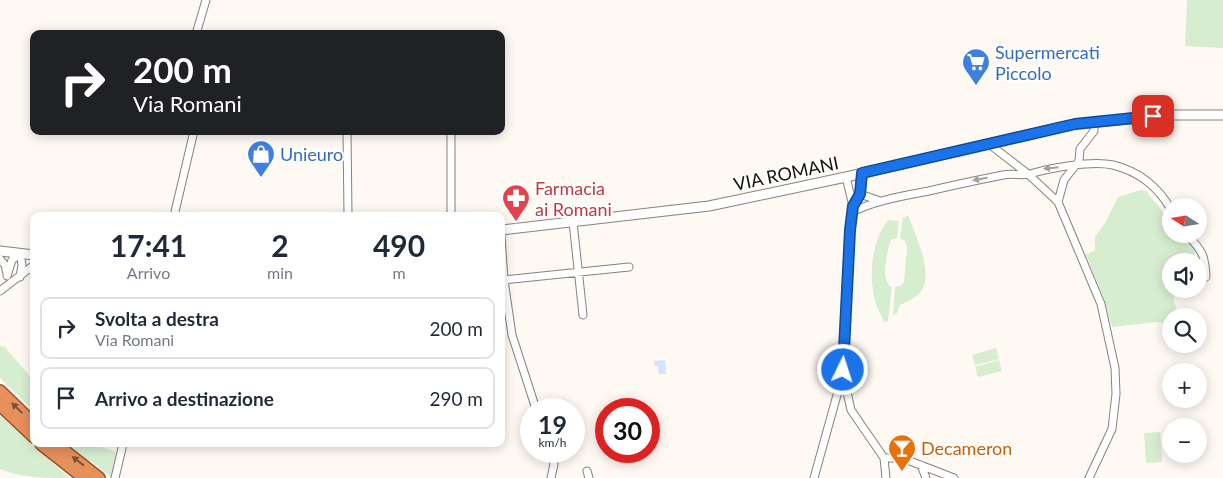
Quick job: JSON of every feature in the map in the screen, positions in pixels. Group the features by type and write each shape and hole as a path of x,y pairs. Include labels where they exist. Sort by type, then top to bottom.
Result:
{"highway":[{"path":"0,391 30,420"},
{"path":"0,405 30,433"},
{"path":"45,447 84,478"},
{"path":"60,447 99,478"}],"street":[{"path":"197,30 206,0"},
{"name":"VIA ROMANI","path":"505,230 708,206 846,177 1075,124 1171,115 1223,115"},
{"path":"1058,202 1062,186 1078,161 1083,144 1094,131 1094,121"},
{"path":"175,212 193,135"},
{"path":"347,135 348,212"},
{"path":"451,135 451,212"},
{"path":"992,143 993,147 1028,174 1058,202 1101,304 1115,368 1116,394 1112,429 1089,478"},
{"path":"853,209 880,201 994,177 1092,164 1112,164 1134,173 1151,184 1164,198"},
{"path":"814,478 843,374 848,251 853,209 860,194 862,173"},
{"path":"846,177 853,209"},
{"path":"860,194 880,201"},
{"path":"573,222 584,315"},
{"path":"1195,243 1203,253"},
{"path":"0,251 30,254"},
{"path":"0,291 12,260 20,253"},
{"path":"20,253 22,265 20,277"},
{"path":"0,259 5,264 7,276"},
{"path":"505,280 629,266"},
{"path":"0,291 30,268"},
{"path":"505,287 512,335 532,398"},
{"path":"843,374 851,410 884,458 886,478"},
{"path":"115,478 122,447"},
{"path":"884,458 902,458 951,477"},
{"path":"551,478 554,463"},
{"path":"921,465 926,478"}],"green space":[{"path":"1187,0 1223,0 1223,48 1185,46"},
{"path":"1141,190 1146,191 1162,211 1162,243 1191,243 1194,246 1195,253 1162,253 1162,298 1174,298 1176,308 1162,308 1162,323 1112,327 1104,299 1086,255 1095,250 1095,237 1105,223 1118,197"},
{"path":"908,215 923,256 925,278 923,287 918,295 900,305 897,313 893,315 895,287 902,285 904,281 907,248 905,241 900,238 903,218"},
{"path":"888,220 899,221 897,238 891,240 886,262 886,280 892,287 888,321 884,322 874,294 872,272 878,238"},
{"path":"0,346 5,347 30,376 30,407 0,378"},
{"path":"996,348 999,359 975,365 972,355"},
{"path":"999,360 1002,371 978,377 975,367"},
{"path":"0,415 30,442 30,447 35,447 69,478 25,476 0,469"},
{"path":"1160,432 1162,462 1146,463 1144,433"},
{"path":"72,447 102,447 118,453 112,478 91,461 90,463"}],"water":[{"path":"665,360 666,374 659,374 658,366 655,366 654,361"}],"place":[{"name":"Supermercati Piccolo","path":"976,86"},
{"name":"Unieuro","path":"261,178"},
{"name":"Farmacia ai Romani","path":"516,222"},
{"name":"Decameron","path":"902,472"}],"route":[{"path":"843,370 850,230 853,206 860,194 862,173 1075,124 1153,116"}]}
